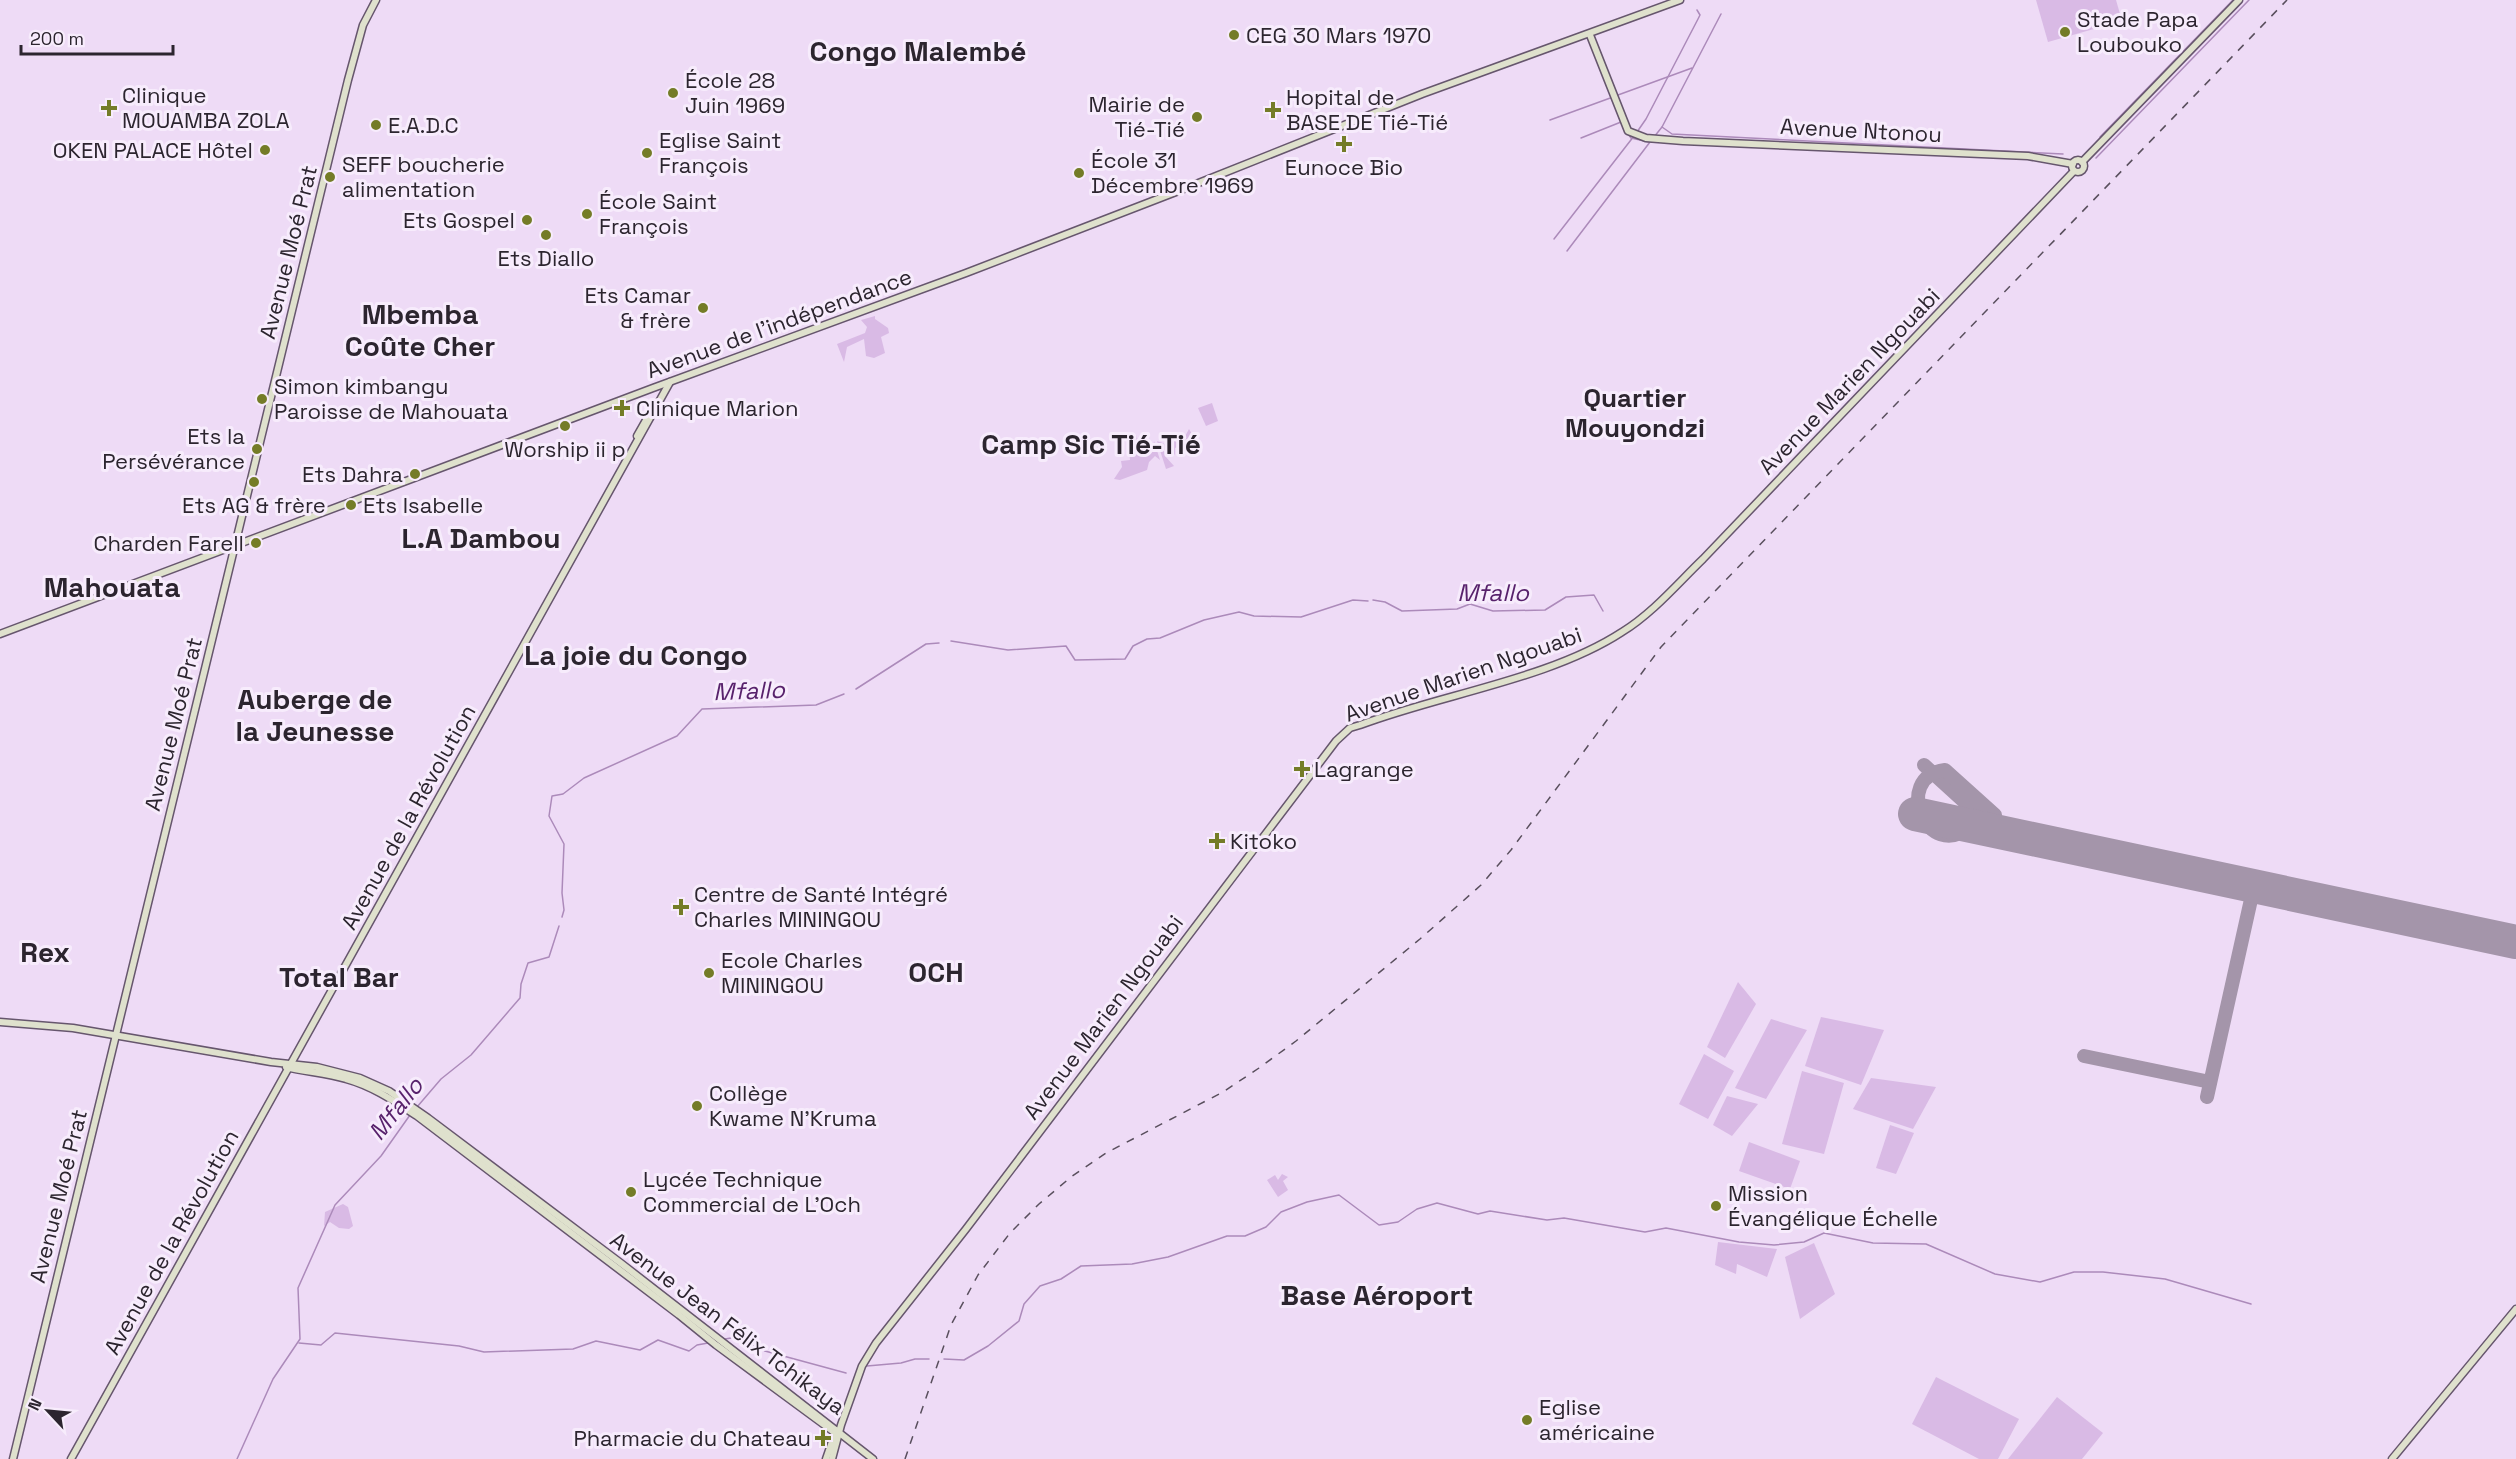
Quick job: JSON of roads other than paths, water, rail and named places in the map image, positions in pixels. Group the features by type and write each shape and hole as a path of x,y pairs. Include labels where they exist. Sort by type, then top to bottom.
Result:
{"street":[{"name":"Avenue Moé Prat","path":"13,1459 356,46 376,0"},
{"path":"1590,35 1680,0"},
{"path":"2074,171 2073,164 2076,161 2082,162 2239,0"},
{"name":"Avenue de l'indépendance","path":"235,545 955,277 1192,186 1334,128 1544,49 1590,35"},
{"name":"Avenue Ntonou","path":"1590,35 1628,131 1646,138 2028,156 2073,164"},
{"name":"Avenue Marien Ngouabi","path":"832,1459 862,1366 876,1343 966,1229 1336,741 1350,728 1545,667 1623,632 1649,611 1711,551 2074,171 2083,170 2082,162"},
{"name":"Avenue de la Révolution","path":"68,1459 283,1079 287,1065 297,1053 668,383"},
{"name":"Avenue de la Révolution","path":"68,1459 668,383"},
{"path":"0,634 235,545"},
{"name":"Avenue Jean Félix Tchikaya","path":"0,1022 73,1028 302,1067 360,1078 389,1091 873,1459"},
{"path":"283,1079 302,1067 297,1053"},
{"path":"2392,1459 2516,1309"},
{"name":"Avenue Marien Ngouabi","path":"826,1459 839,1432"}],"waterway":[{"path":"2100,137 2233,0"},
{"path":"2096,158 2249,0"},
{"path":"1637,132 1700,15 1697,10"},
{"path":"1721,14 1662,127 1672,134 2063,154"},
{"path":"1618,95 1692,68"},
{"path":"1550,120 1613,97"},
{"path":"1581,138 1621,122"},
{"path":"1654,137 1662,127"},
{"path":"1629,135 1631,138 1649,142"},
{"path":"1554,239 1634,136"},
{"path":"1567,251 1650,142"},
{"name":"Mfallo","path":"1373,600 1385,602 1402,611 1457,609 1470,604 1493,611 1545,610 1566,597 1594,595 1603,611"},
{"name":"Mfallo","path":"951,641 1008,650 1066,646 1075,660 1125,659 1133,646 1147,639 1160,638 1204,620 1239,612 1254,616 1301,617 1353,600 1368,601"},
{"name":"Mfallo","path":"856,689 926,644 939,643"},
{"name":"Mfallo","path":"562,917 564,910 562,893 564,844 549,816 552,796 563,794 584,778 677,736 702,709 816,705 844,694"},
{"name":"Mfallo","path":"417,1107 441,1079 471,1055 520,998 521,984 528,963 549,957 559,926"},
{"name":"Mfallo","path":"237,1459 273,1379 300,1339 298,1288 335,1205 381,1156 410,1115"},
{"path":"944,1359 964,1360 988,1346 1019,1321 1024,1304 1040,1286 1061,1279 1081,1266 1132,1264 1168,1257 1227,1236 1245,1236 1266,1227 1281,1212 1307,1202 1339,1195 1379,1225 1398,1222 1417,1209 1437,1203 1478,1214 1490,1211 1547,1220 1564,1218 1645,1232 1666,1228 1739,1242 1774,1245 1804,1242 1824,1233 1873,1243 1926,1244 1995,1274 2040,1282 2074,1272 2103,1272 2165,1279 2251,1304"},
{"path":"299,1343 321,1345 335,1333 459,1346 484,1352 573,1349 596,1341 640,1350 658,1340 689,1351 697,1345 708,1343"},
{"path":"725,1339 737,1337 765,1351 846,1373"},
{"path":"867,1366 929,1359"}],"railway":[{"path":"905,1459 951,1325 978,1275 1010,1233 1071,1177 1106,1153 1223,1092 1296,1041 1420,939 1481,885 1511,850 1661,647 2287,0"}],"place":[{"name":"Stade Papa Loubouko","path":"2065,32"},
{"name":"CEG 30 Mars 1970","path":"1234,35"},
{"name":"École 28 Juin 1969","path":"673,93"},
{"name":"Clinique MOUAMBA ZOLA","path":"109,108"},
{"name":"Hopital de BASE DE Tié-Tié","path":"1273,110"},
{"name":"Mairie de Tié-Tié","path":"1197,117"},
{"name":"E.A.D.C","path":"376,125"},
{"name":"Eunoce Bio","path":"1344,144"},
{"name":"OKEN PALACE Hôtel","path":"265,150"},
{"name":"Eglise Saint François","path":"647,153"},
{"name":"École 31 Décembre 1969","path":"1079,173"},
{"name":"SEFF boucherie alimentation","path":"330,177"},
{"name":"École Saint François","path":"587,214"},
{"name":"Ets Gospel","path":"527,220"},
{"name":"Ets Diallo","path":"546,235"},
{"name":"Ets Camar & frère","path":"703,308"},
{"name":"Simon kimbangu Paroisse de Mahouata","path":"262,399"},
{"name":"Clinique Marion","path":"622,408"},
{"name":"Worship ii p","path":"565,426"},
{"name":"Ets la Persévérance","path":"257,449"},
{"name":"Ets Dahra","path":"415,474"},
{"name":"Ets AG & frère","path":"254,482"},
{"name":"Ets Isabelle","path":"351,505"},
{"name":"Charden Farell","path":"256,543"},
{"name":"Lagrange","path":"1302,769"},
{"name":"Kitoko","path":"1217,841"},
{"name":"Centre de Santé Intégré Charles MININGOU","path":"681,907"},
{"name":"Ecole Charles MININGOU","path":"709,973"},
{"name":"Collège Kwame N'Kruma","path":"697,1106"},
{"name":"Lycée Technique Commercial de L'Och","path":"631,1192"},
{"name":"Mission Évangélique Échelle","path":"1716,1206"},
{"name":"Eglise américaine","path":"1527,1420"},
{"name":"Pharmacie du Chateau","path":"823,1438"}],"district":[{"name":"Congo Malembé","path":"918,51"},
{"name":"Mbemba Coûte Cher","path":"420,330"},
{"name":"Quartier Mouyondzi","path":"1635,412"},
{"name":"Camp Sic Tié-Tié","path":"1091,444"},
{"name":"L.A Dambou","path":"481,538"},
{"name":"Mahouata","path":"112,587"},
{"name":"La joie du Congo","path":"636,655"},
{"name":"Auberge de la Jeunesse","path":"315,715"},
{"name":"Rex","path":"45,952"},
{"name":"OCH","path":"936,972"},
{"name":"Total Bar","path":"339,977"},
{"name":"Base Aéroport","path":"1377,1295"}]}
